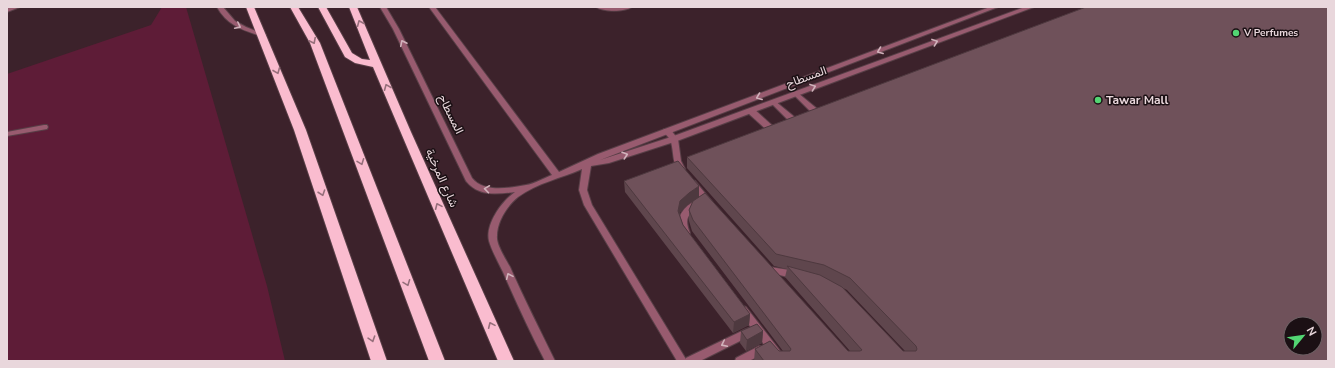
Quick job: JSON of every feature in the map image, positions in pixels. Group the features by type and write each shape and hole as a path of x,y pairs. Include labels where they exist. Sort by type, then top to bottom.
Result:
{"highway":[{"path":"250,7 300,130 379,361"},
{"path":"294,7 315,43 437,361"},
{"path":"322,7 348,55 354,60 364,63 377,64"},
{"name":"شارع المرخية","path":"353,7 506,361"}],"street":[{"path":"7,10 17,7"},
{"path":"220,7 232,23 240,28 262,35"},
{"name":"المسطاح","path":"383,7 396,29 469,178 475,186 483,189 501,190 525,188 587,164 602,156 995,7"},
{"path":"432,7 557,176"},
{"path":"599,7 612,9 629,7"},
{"name":"المسطاح","path":"587,164 606,161 674,139 1031,7"},
{"path":"796,94 818,114"},
{"path":"773,102 794,121"},
{"path":"751,111 772,130"},
{"path":"7,134 44,127"},
{"path":"667,131 674,139 675,154 679,167 716,210"},
{"path":"587,164 583,190 588,205 682,361"},
{"name":"المسطاح","path":"525,188 500,210 493,227 493,240 527,316 550,361"},
{"path":"691,241 682,226 682,218 686,211 706,199"},
{"path":"780,282 768,268 806,277"},
{"path":"738,303 783,361"},
{"path":"690,361 757,328"},
{"path":"740,361 770,345"}],"shaded area":[{"path":"162,7 186,7 267,286 285,361 7,361 7,74 151,25"}],"building":[{"name":"Tawar Mall","path":"1086,7 1328,7 1328,361 764,361 755,349 770,341 779,351 790,351 791,349 693,220 689,210 693,201 705,193 848,351 862,350 787,266 820,275 842,287 903,351 916,351 917,349 916,346 850,278 824,265 776,254 687,157"},
{"path":"678,161 699,186 680,201 678,211 683,225 750,314 734,322 624,181"},
{"path":"757,324 763,331 747,340 741,331"}],"place":[{"name":"V Perfumes","path":"1236,33"},
{"name":"Tawar Mall","path":"1098,100"}]}
